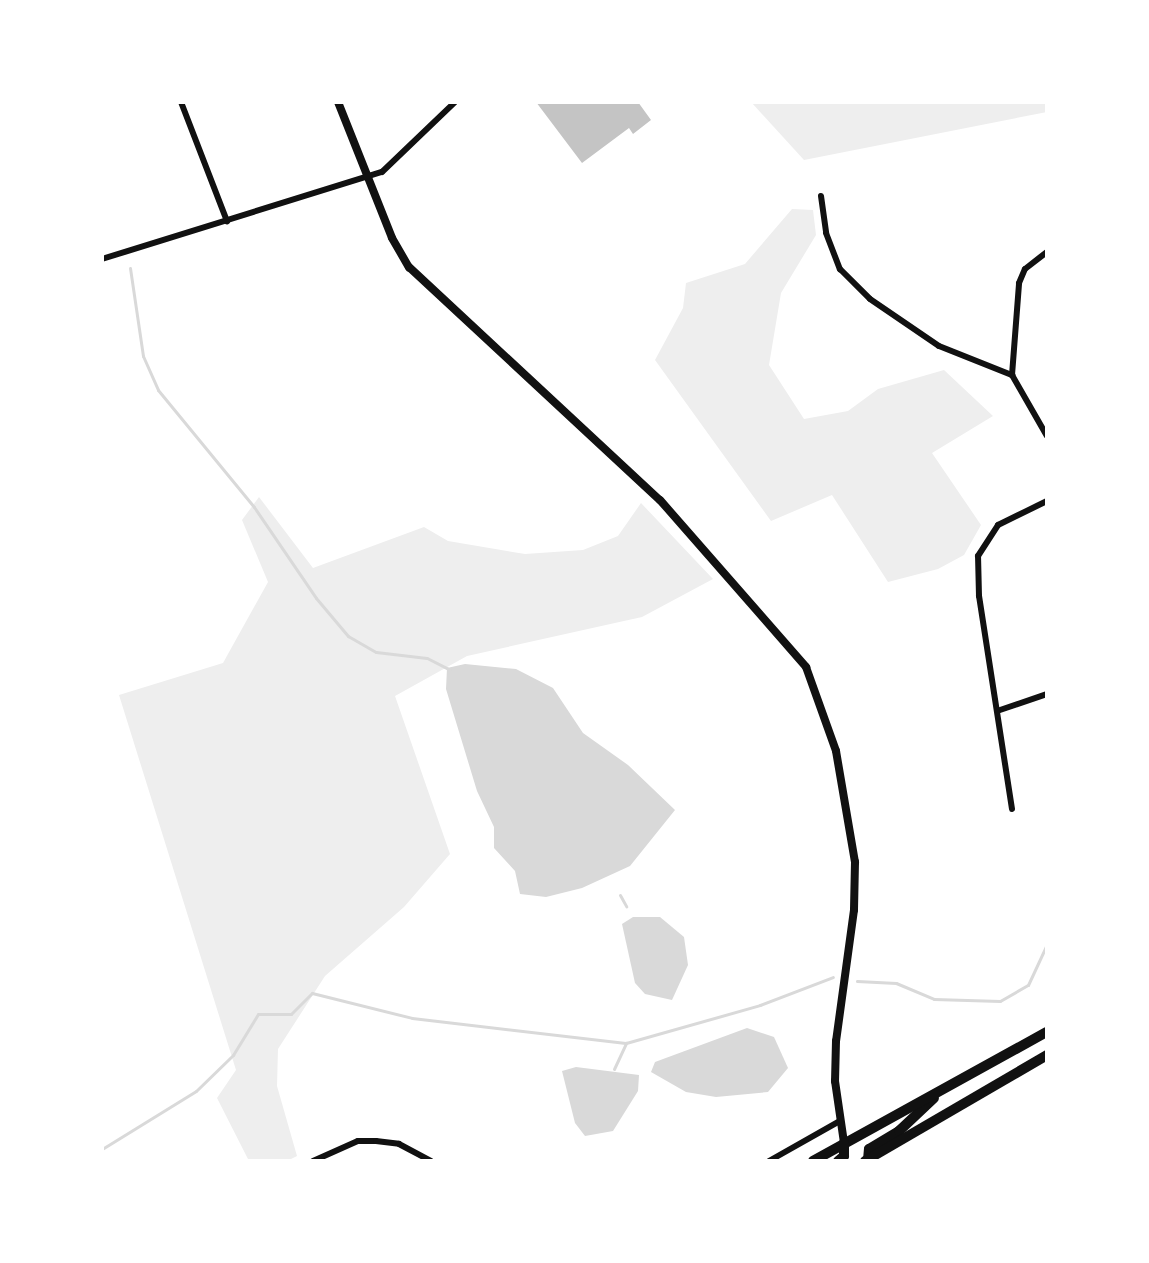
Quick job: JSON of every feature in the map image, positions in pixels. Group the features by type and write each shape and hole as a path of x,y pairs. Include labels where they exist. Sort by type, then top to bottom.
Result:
{"highway":[{"path":"813,1161 1047,1032"},
{"path":"868,1161 1047,1055"},
{"path":"868,1161 869,1149 899,1131 944,1088"},
{"path":"838,1161 844,1143"}],"street":[{"path":"181,102 227,221"},
{"path":"338,102 367,177 409,267 660,500 806,667 836,751 855,862 854,910 836,1041 844,1143"},
{"path":"102,259 382,172 455,102"},
{"path":"821,196 826,233 840,269 870,299 939,346 1012,375"},
{"path":"1047,252 1025,269 1019,283 1012,375 1047,436"},
{"path":"1012,809 1000,710 979,596 978,556 998,525 1047,501"},
{"path":"1000,710 1047,694"},
{"path":"769,1161 840,1121"},
{"path":"313,1161 358,1141 376,1141 399,1144 431,1161"}],"shaded area":[{"path":"751,102 1047,102 1047,112 804,160"},
{"path":"792,209 813,210 816,235 781,293 769,365 804,419 848,411 878,389 944,370 993,416 932,453 981,525 964,555 938,569 888,582 832,495 771,521 655,360 683,308 686,283 745,264"},
{"path":"259,497 313,568 424,527 448,541 525,554 583,550 618,536 641,503 713,579 642,617 467,656 395,696 450,854 404,907 325,976 278,1049 277,1086 297,1156 287,1161 249,1161 217,1098 236,1070 119,695 223,663 268,582 242,520"},
{"path":"465,664 516,669 553,688 583,733 628,765 675,810 630,866 582,888 546,897 520,894 515,871 494,848 494,827 477,791 446,689 447,668"},
{"path":"633,917 660,917 684,937 688,965 672,1000 645,994 635,983 622,924"},
{"path":"747,1028 774,1037 788,1068 768,1092 716,1097 686,1092 651,1072 655,1062"},
{"path":"576,1067 639,1075 638,1091 613,1131 585,1136 575,1123 562,1071"}],"building":[{"path":"536,102 638,102 651,120 633,134 629,128 582,163"}],"waterway":[{"path":"130,268 143,356 158,390 254,507 316,598 348,636 376,652 427,658 449,669"},
{"path":"620,895 626,906"},
{"path":"857,981 896,983 934,999 1000,1001 1028,985 1047,944"},
{"path":"102,1149 196,1091 233,1055 258,1014 291,1014 312,993 412,1018 626,1043 760,1005 833,977"},
{"path":"614,1069 626,1043"}]}
